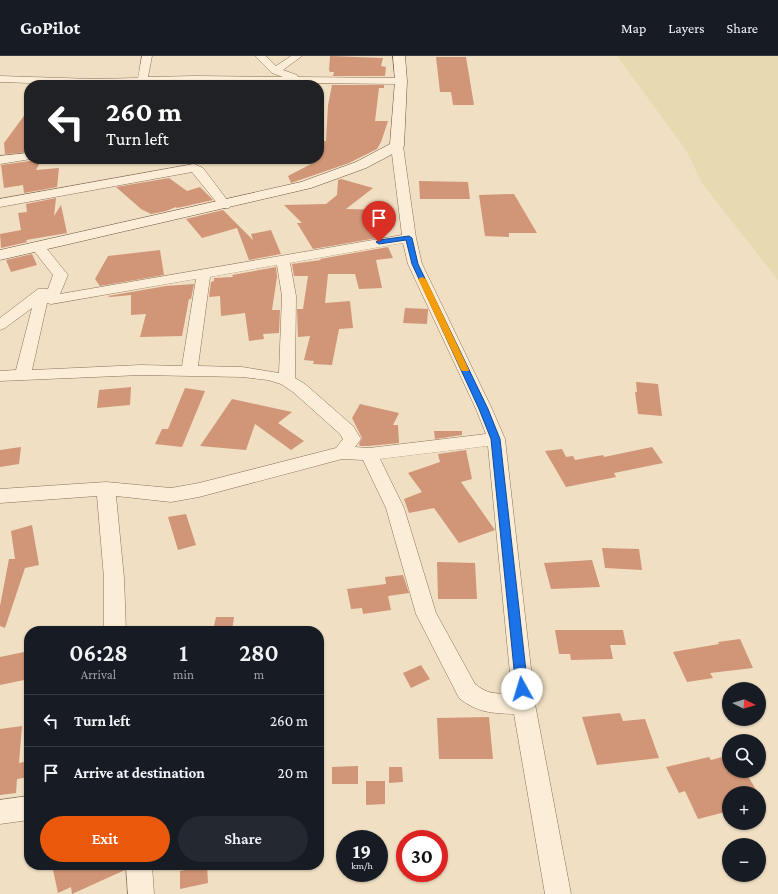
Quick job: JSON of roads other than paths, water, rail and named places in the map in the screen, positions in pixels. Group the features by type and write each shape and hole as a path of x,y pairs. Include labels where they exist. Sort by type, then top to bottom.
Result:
{"street":[{"path":"142,80 147,56"},
{"path":"260,56 277,71 298,79"},
{"path":"268,80 297,56"},
{"path":"399,56 401,81 396,146 409,238 415,264 484,409 496,439 524,704 558,894"},
{"path":"0,79 31,80"},
{"path":"169,80 298,79 401,81"},
{"path":"0,254 38,247 225,205 306,185 361,164 396,146"},
{"path":"0,160 24,157"},
{"path":"0,203 194,168 199,170 225,205"},
{"path":"0,325 47,296 409,238"},
{"path":"23,374 47,296 61,275 38,247"},
{"path":"283,259 289,296 287,380"},
{"path":"189,370 204,272"},
{"path":"0,376 129,370 189,370 242,372 287,380 299,388 346,430 352,439 342,453"},
{"path":"0,496 106,489 171,495 199,490 342,453 369,454 496,439"},
{"path":"369,454 395,508 426,614 467,691 479,700 490,703 524,704"},
{"path":"106,489 114,578 115,626"},
{"path":"0,812 24,809"},
{"path":"139,870 141,894"}]}
